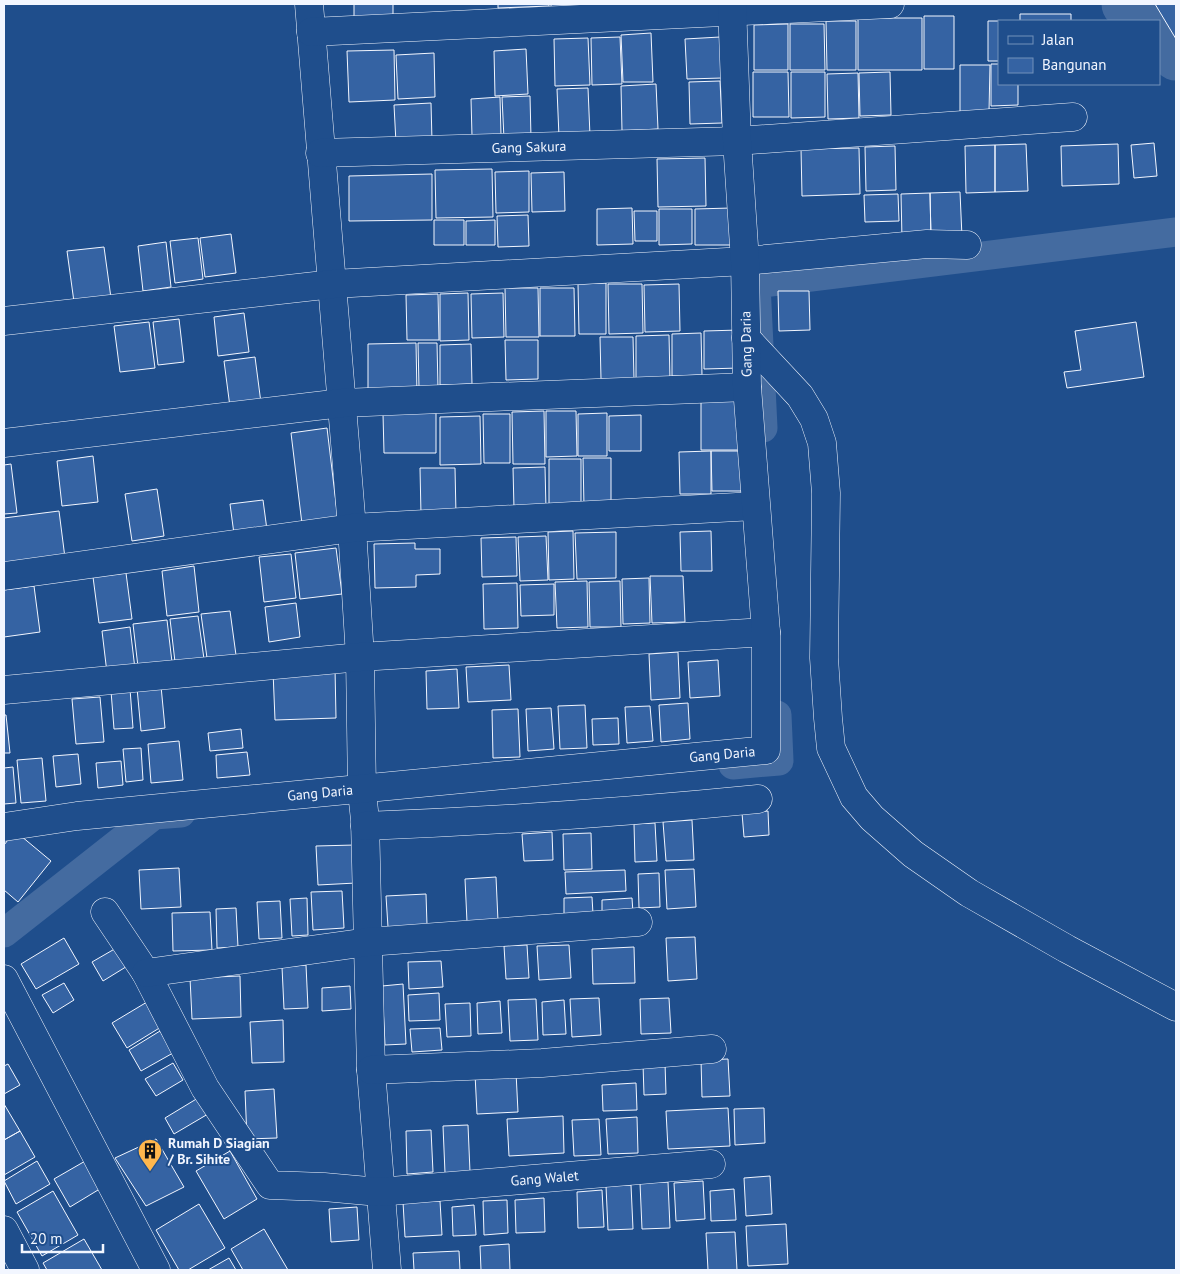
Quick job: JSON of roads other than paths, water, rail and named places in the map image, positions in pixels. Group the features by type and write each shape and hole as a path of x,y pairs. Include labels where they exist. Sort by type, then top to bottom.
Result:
{"street":[{"path":"309,4 320,153 333,284 360,656 362,791 365,823 371,1070 379,1192 387,1270"},
{"path":"311,32 732,8 890,4"},
{"name":"Gang Daria","path":"4,827 77,816 362,791 766,750 766,632 747,388 751,343 737,141 732,8"},
{"name":"Gang Sakura","path":"320,153 737,141 1073,117"},
{"path":"4,321 333,284 745,261 927,244 966,245"},
{"path":"751,343 800,396 814,419 822,451 826,493 824,658 831,748 854,797 872,818 913,854 969,893 1067,949 1176,1007"},
{"path":"4,443 342,403 747,388"},
{"path":"4,576 352,528 755,506"},
{"path":"4,690 360,656 766,632"},
{"path":"365,823 666,808 758,799"},
{"path":"105,912 146,973 368,942 638,922"},
{"name":"Gang Walet","path":"146,973 205,1088 270,1185 324,1186 379,1192 710,1164"},
{"path":"4,979 156,1270"},
{"path":"371,1070 542,1063 712,1048"},
{"path":"4,1230 25,1270"}],"waterway":[{"path":"1126,4 1142,20"},
{"path":"1160,40 1176,56"},
{"path":"763,428 756,284 1176,232"},
{"path":"733,765 779,761 777,715"},
{"path":"4,933 154,815 181,813"}],"place":[{"name":"Rumah D Siagian / Br. Sihite","path":"150,1172"}]}
